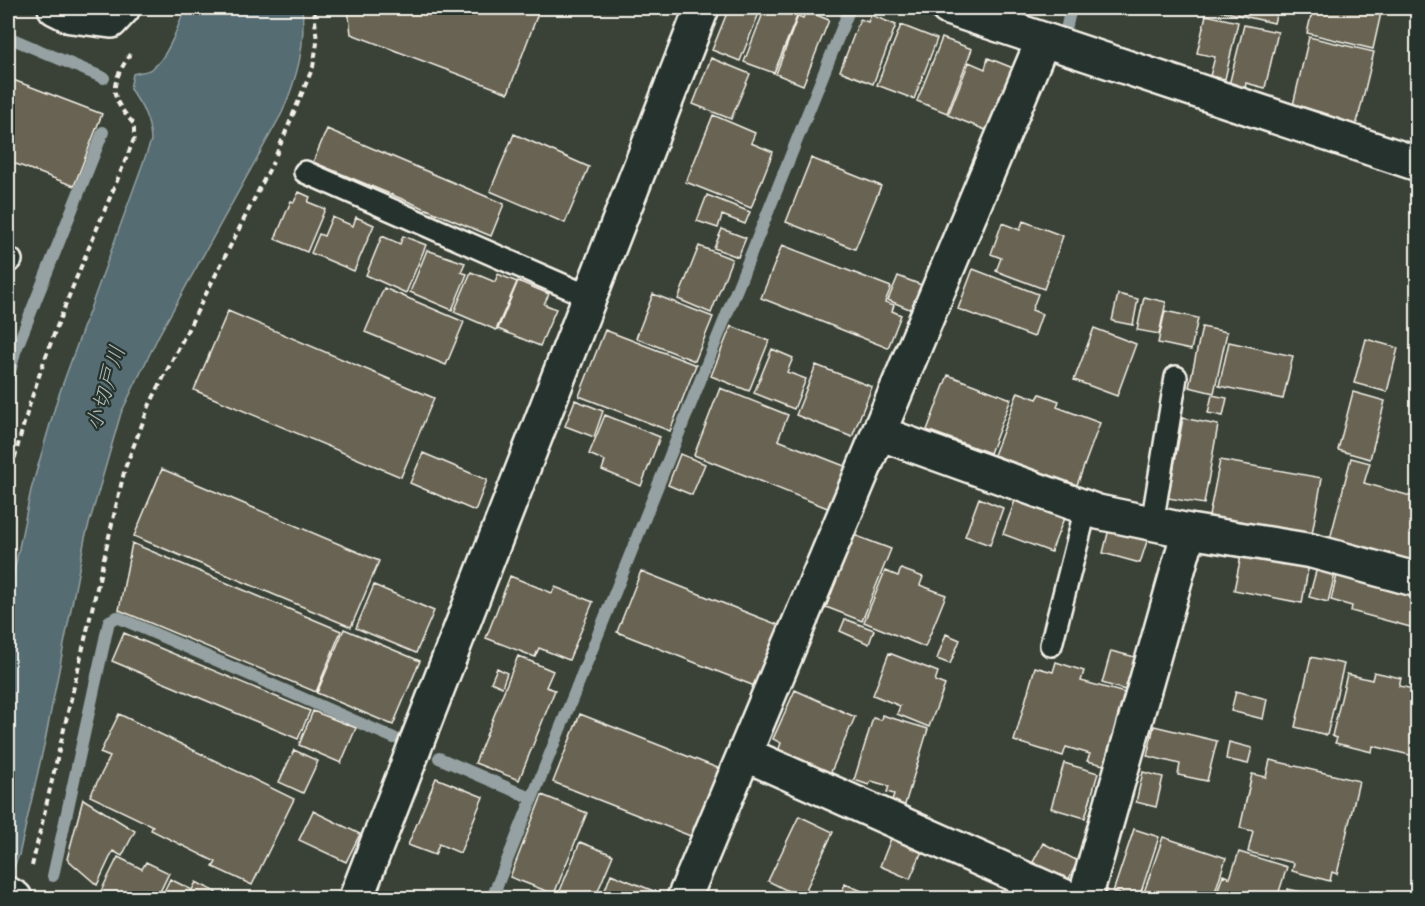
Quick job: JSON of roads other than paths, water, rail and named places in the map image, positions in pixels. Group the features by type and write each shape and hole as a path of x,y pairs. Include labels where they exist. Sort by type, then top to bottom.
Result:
{"street":[{"path":"55,8 71,16 111,21 123,8"},
{"path":"356,898 702,8"},
{"path":"948,8 1418,164"},
{"path":"684,898 1043,40"},
{"path":"879,433 1086,508 1189,531 1312,550 1418,580"},
{"path":"1085,898 1189,531"},
{"path":"745,754 1068,898"}],"lane":[{"path":"304,172 590,297"},
{"path":"1152,524 1176,377"},
{"path":"1051,645 1086,508"}],"water":[{"name":"小切戸川","path":"185,8 302,8 303,36 299,62 282,113 159,335 121,413 85,538 45,741 19,855 8,881 8,601 31,490 57,400 151,141 145,114 130,89 133,74 149,70 162,58 172,41"}],"waterway":[{"path":"492,898 850,8"},
{"path":"1067,25 1071,8"},
{"path":"8,37 104,78"},
{"path":"8,380 15,352 103,132"},
{"path":"53,876 109,621 117,617 394,738"},
{"path":"439,758 531,798"}]}
